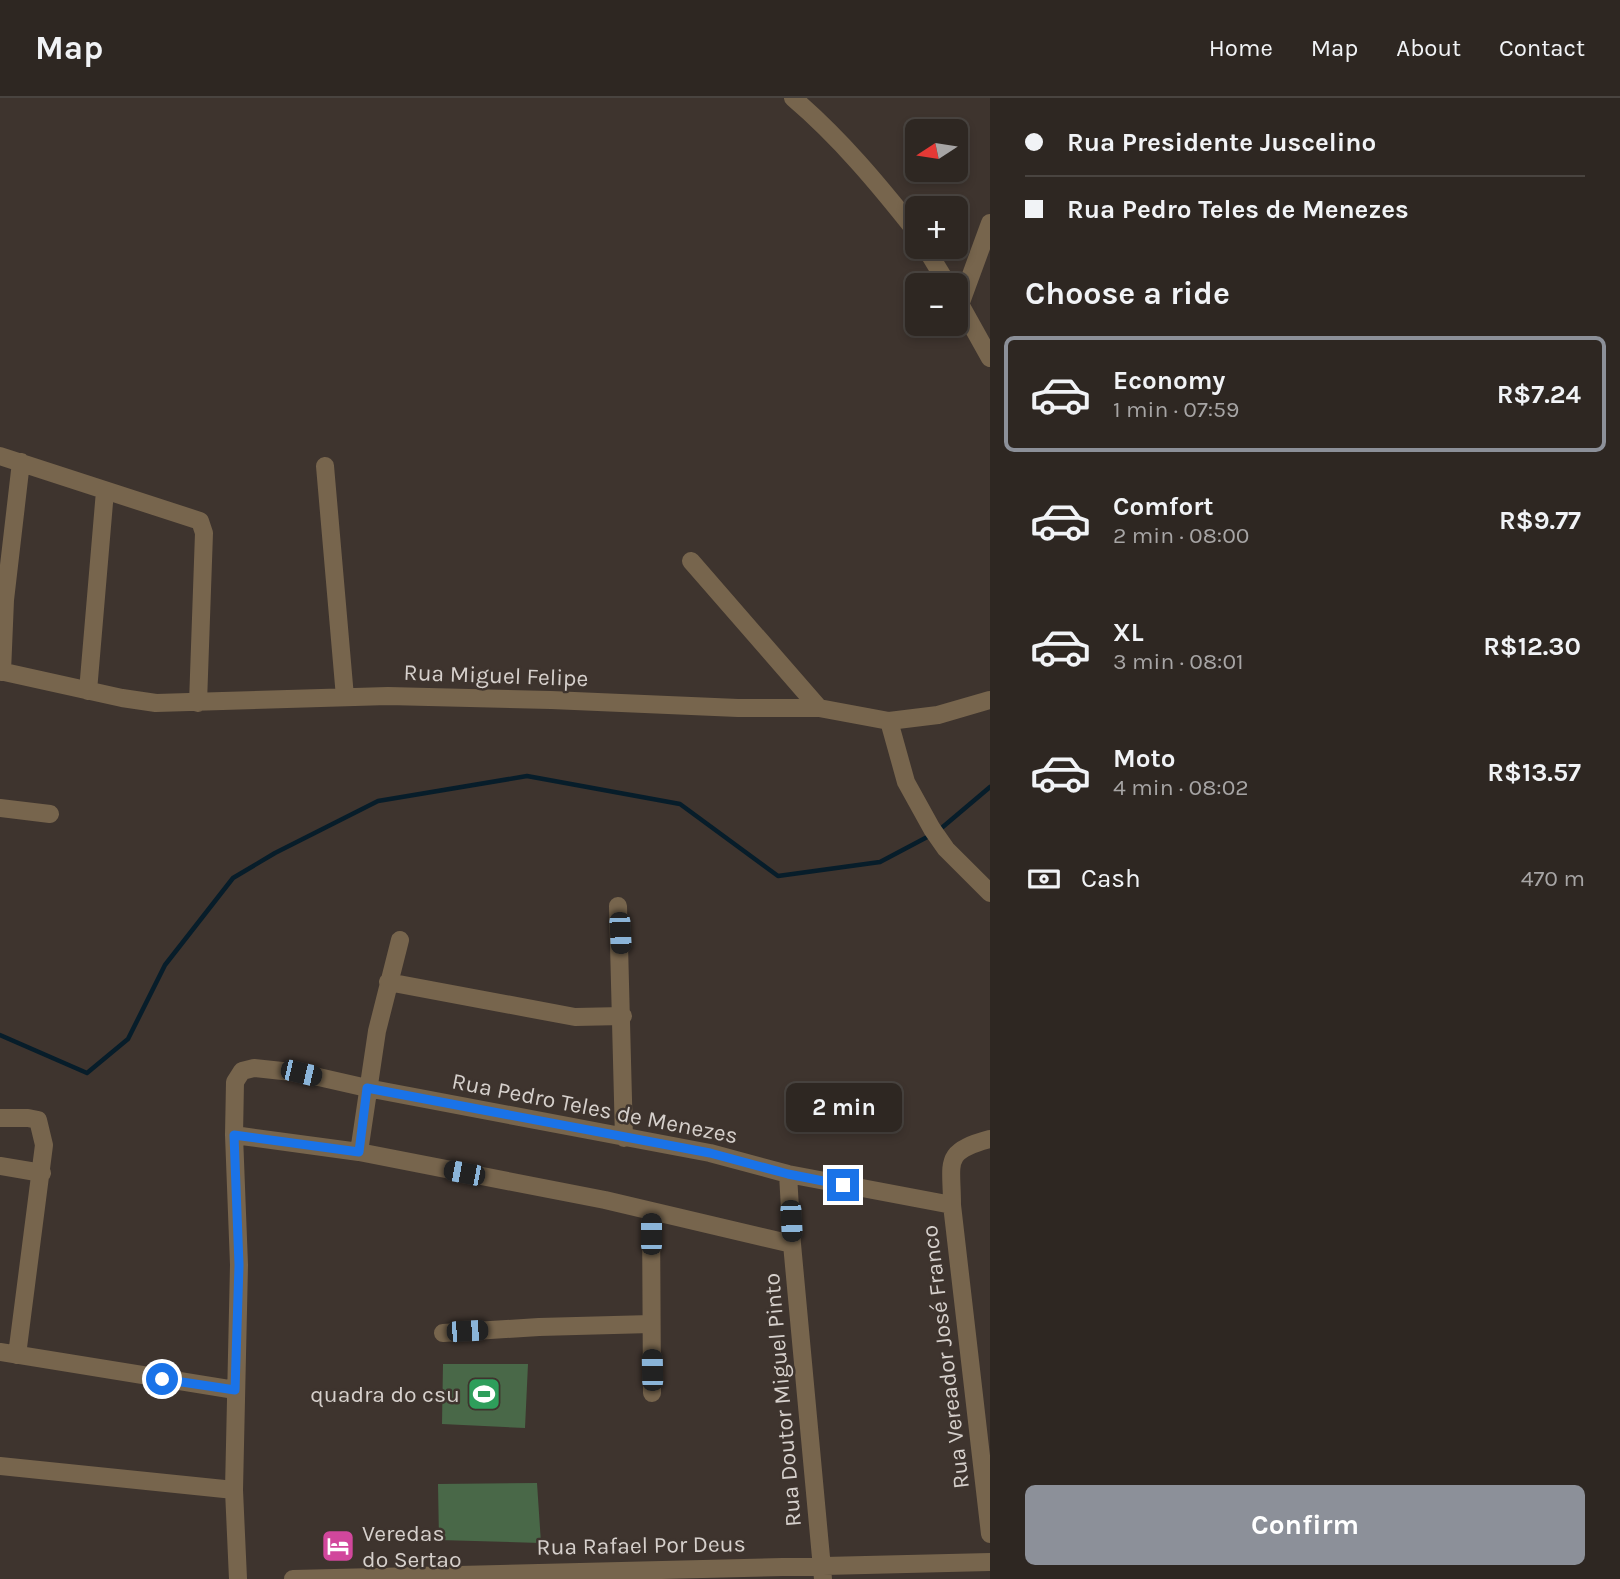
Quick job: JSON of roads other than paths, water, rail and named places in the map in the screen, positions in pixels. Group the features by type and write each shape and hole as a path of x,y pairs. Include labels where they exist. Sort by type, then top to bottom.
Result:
{"street":[{"path":"793,98 823,124 864,167 905,218"},
{"path":"968,277 990,223"},
{"path":"968,319 990,358"},
{"path":"0,456 196,518 202,525 204,533 198,704"},
{"path":"1,671 5,600 21,462"},
{"path":"325,466 345,697"},
{"path":"88,691 105,491"},
{"path":"691,561 819,708"},
{"name":"Rua Miguel Felipe","path":"1,671 156,703 198,704 345,697 551,700 738,708 819,708 889,721 938,715 990,700"},
{"path":"889,721 906,782 932,829 946,849 990,893"},
{"path":"0,808 50,814"},
{"path":"618,906 623,1016 624,1138"},
{"path":"359,1152 377,1031 400,940"},
{"path":"388,982 575,1017 623,1016"},
{"name":"Rua Pedro Teles de Menezes","path":"234,1135 235,1082 242,1071 254,1068 301,1073 710,1153 788,1174 952,1205"},
{"path":"0,1118 37,1120 44,1145 42,1172 9,1354 235,1390"},
{"path":"238,1579 234,1490 239,1265 234,1135 359,1152 651,1211 792,1244"},
{"name":"Rua Vereador José Franco","path":"990,1139 964,1146 952,1160 952,1205 990,1534"},
{"path":"0,1166 42,1172"},
{"name":"Rua Doutor Miguel Pinto","path":"788,1174 822,1573"},
{"path":"651,1211 652,1393"},
{"path":"443,1333 651,1324"},
{"path":"0,1466 234,1490"},
{"name":"Rua Rafael Por Deus","path":"293,1579 822,1573 990,1562"},
{"path":"988,1579 990,1573"}],"waterway":[{"path":"0,1035 87,1073 128,1039 165,965 233,878 275,853 378,801 527,776 680,804 778,876 880,862 931,835"},
{"path":"938,831 990,787"}],"place":[{"name":"quadra do csu","path":"484,1394"},
{"name":"Veredas do Sertao","path":"338,1546"}]}
